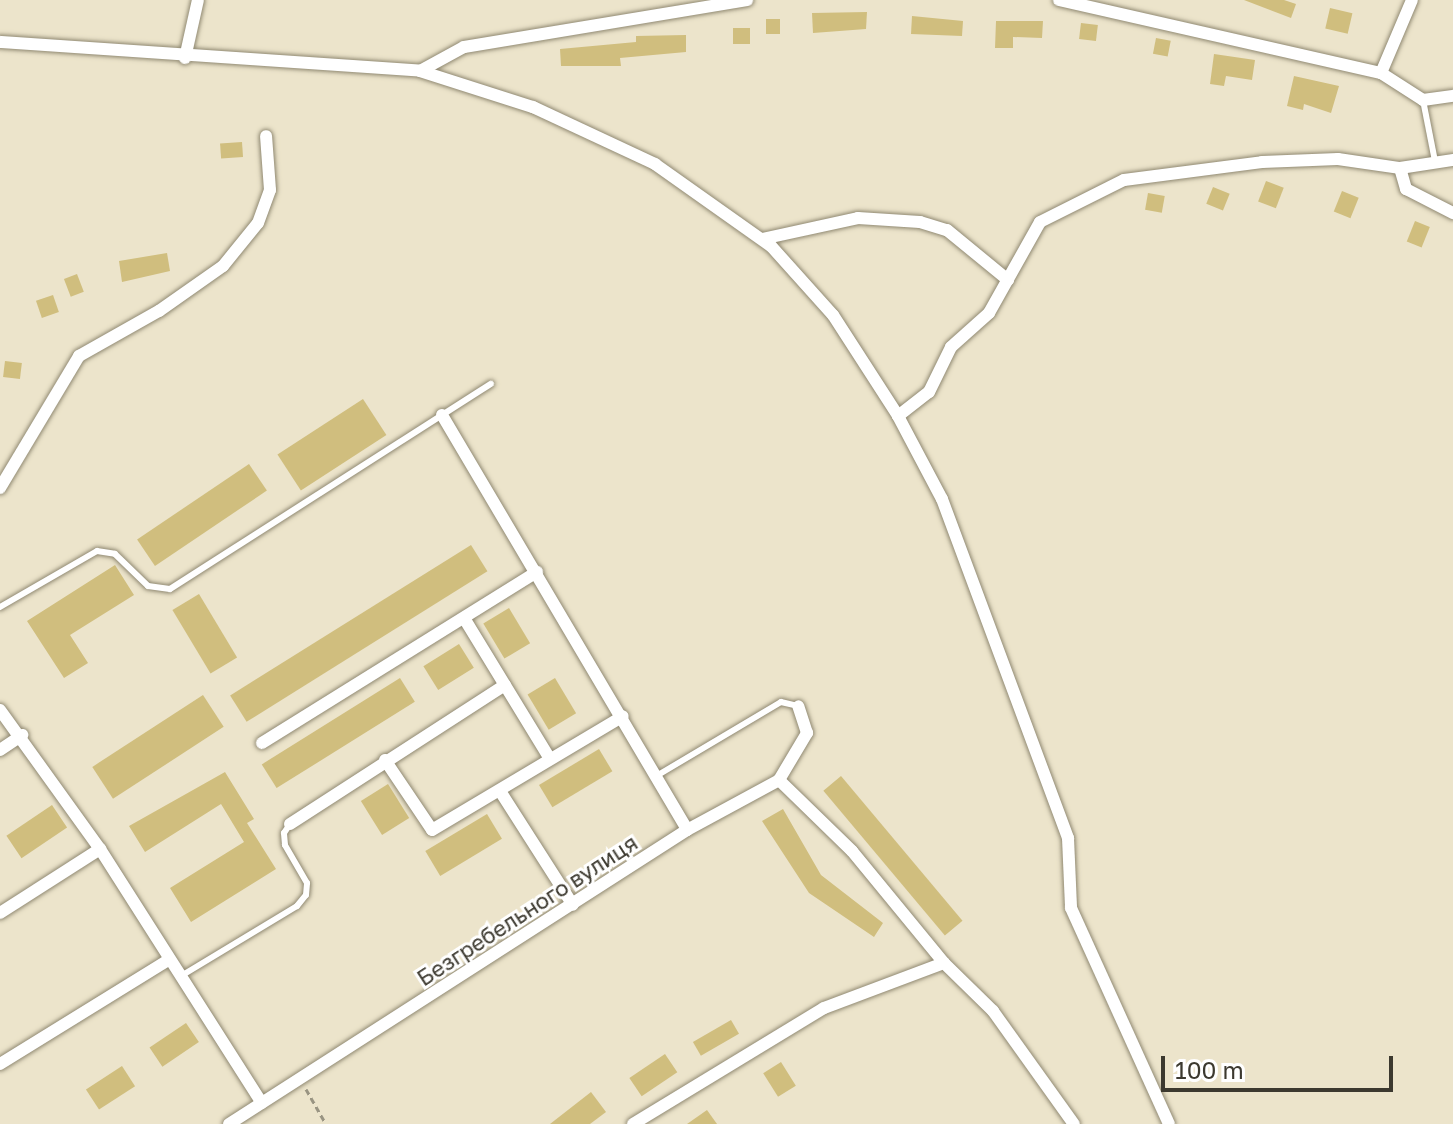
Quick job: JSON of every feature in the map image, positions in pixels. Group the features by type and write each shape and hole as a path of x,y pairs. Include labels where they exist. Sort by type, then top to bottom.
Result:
{"street":[{"path":"185,58 198,0"},
{"path":"420,71 464,47 747,0"},
{"path":"1059,0 1381,73 1423,100 1453,96"},
{"path":"1381,73 1412,0"},
{"path":"0,42 185,58 420,71 533,107 655,164 762,239 833,315 898,416 942,499 1068,838 1071,908 1169,1124"},
{"path":"1,484 79,356 159,311 223,266 258,223 270,190 266,136"},
{"path":"898,416 929,392 951,347 989,313 1040,222 1124,180 1338,159 1400,168 1453,160"},
{"path":"1400,168 1406,189 1453,213"},
{"path":"762,239 858,218 920,222 947,230 1008,280"},
{"path":"442,415 658,775 687,830"},
{"path":"262,743 537,572"},
{"path":"464,618 550,759"},
{"path":"290,824 505,685"},
{"path":"798,706 807,733 779,780 852,851 944,963 1022,1047 1074,1124"},
{"path":"0,710 22,735 100,849 177,978 262,1103"},
{"path":"385,760 432,830 623,716"},
{"path":"0,750 22,735"},
{"name":"Безгребельного вулиця","path":"229,1124 687,830 779,780"},
{"path":"500,791 573,905"},
{"path":"0,913 100,849"},
{"path":"0,1064 167,961"},
{"path":"633,1124 824,1008 944,963"}],"lane":[{"path":"1423,100 1435,161"},
{"path":"0,607 97,551 115,554 148,586 170,589 491,384"},
{"path":"658,775 781,702 798,706"},
{"path":"177,978 297,906 306,895 307,883 285,845 284,833 290,824"}],"path":[{"path":"300,1079 326,1124"}],"building":[{"path":"1244,0 1284,0 1296,4 1291,18"},
{"path":"1330,8 1352,13 1348,34 1325,28"},
{"path":"867,12 866,29 813,33 812,13"},
{"path":"912,16 963,21 962,36 911,34"},
{"path":"766,19 780,19 780,34 766,34"},
{"path":"996,21 1043,21 1042,38 1013,37 1013,48 995,48"},
{"path":"1081,23 1098,25 1096,41 1079,39"},
{"path":"733,28 750,28 750,44 733,44"},
{"path":"686,35 686,52 620,58 621,66 561,66 560,49 636,42 636,36"},
{"path":"1156,38 1171,41 1168,57 1153,54"},
{"path":"1214,54 1255,60 1252,80 1226,76 1224,86 1210,84"},
{"path":"1294,76 1339,86 1331,113 1304,104 1303,110 1287,106"},
{"path":"242,142 243,157 221,158 220,144"},
{"path":"1266,181 1284,188 1276,208 1258,202"},
{"path":"1213,187 1230,194 1223,210 1206,204"},
{"path":"1342,191 1359,198 1350,218 1334,211"},
{"path":"1148,193 1165,196 1162,213 1145,210"},
{"path":"1415,221 1430,227 1422,247 1407,241"},
{"path":"167,253 170,271 122,282 119,261"},
{"path":"77,274 84,292 71,297 64,279"},
{"path":"53,295 59,312 42,318 36,301"},
{"path":"5,361 22,363 20,379 3,377"},
{"path":"363,399 386,435 301,491 277,455"},
{"path":"249,464 267,491 155,566 137,539"},
{"path":"471,545 487,571 247,722 230,695"},
{"path":"115,565 134,595 70,635 88,663 64,678 27,621"},
{"path":"199,594 237,657 211,673 172,610"},
{"path":"509,608 530,643 504,659 483,623"},
{"path":"459,644 474,668 438,690 423,666"},
{"path":"400,678 415,702 277,788 262,764"},
{"path":"555,678 576,713 549,730 528,694"},
{"path":"203,695 224,727 113,799 92,767"},
{"path":"599,749 612,771 552,807 539,785"},
{"path":"225,772 254,819 247,823 276,869 191,922 170,888 244,842 221,804 145,852 129,826"},
{"path":"841,776 962,921 945,936 823,791"},
{"path":"388,784 409,818 382,835 361,801"},
{"path":"52,805 67,827 22,858 6,836"},
{"path":"783,809 821,875 883,923 874,937 809,893 762,821"},
{"path":"487,814 502,839 440,876 425,851"},
{"path":"731,1020 739,1034 701,1056 693,1042"},
{"path":"186,1023 199,1042 162,1067 150,1048"},
{"path":"665,1054 677,1072 642,1096 629,1078"},
{"path":"781,1062 796,1086 778,1097 763,1073"},
{"path":"122,1066 135,1086 99,1110 86,1089"},
{"path":"591,1092 606,1112 590,1124 550,1124"},
{"path":"707,1110 717,1124 687,1124"}]}
